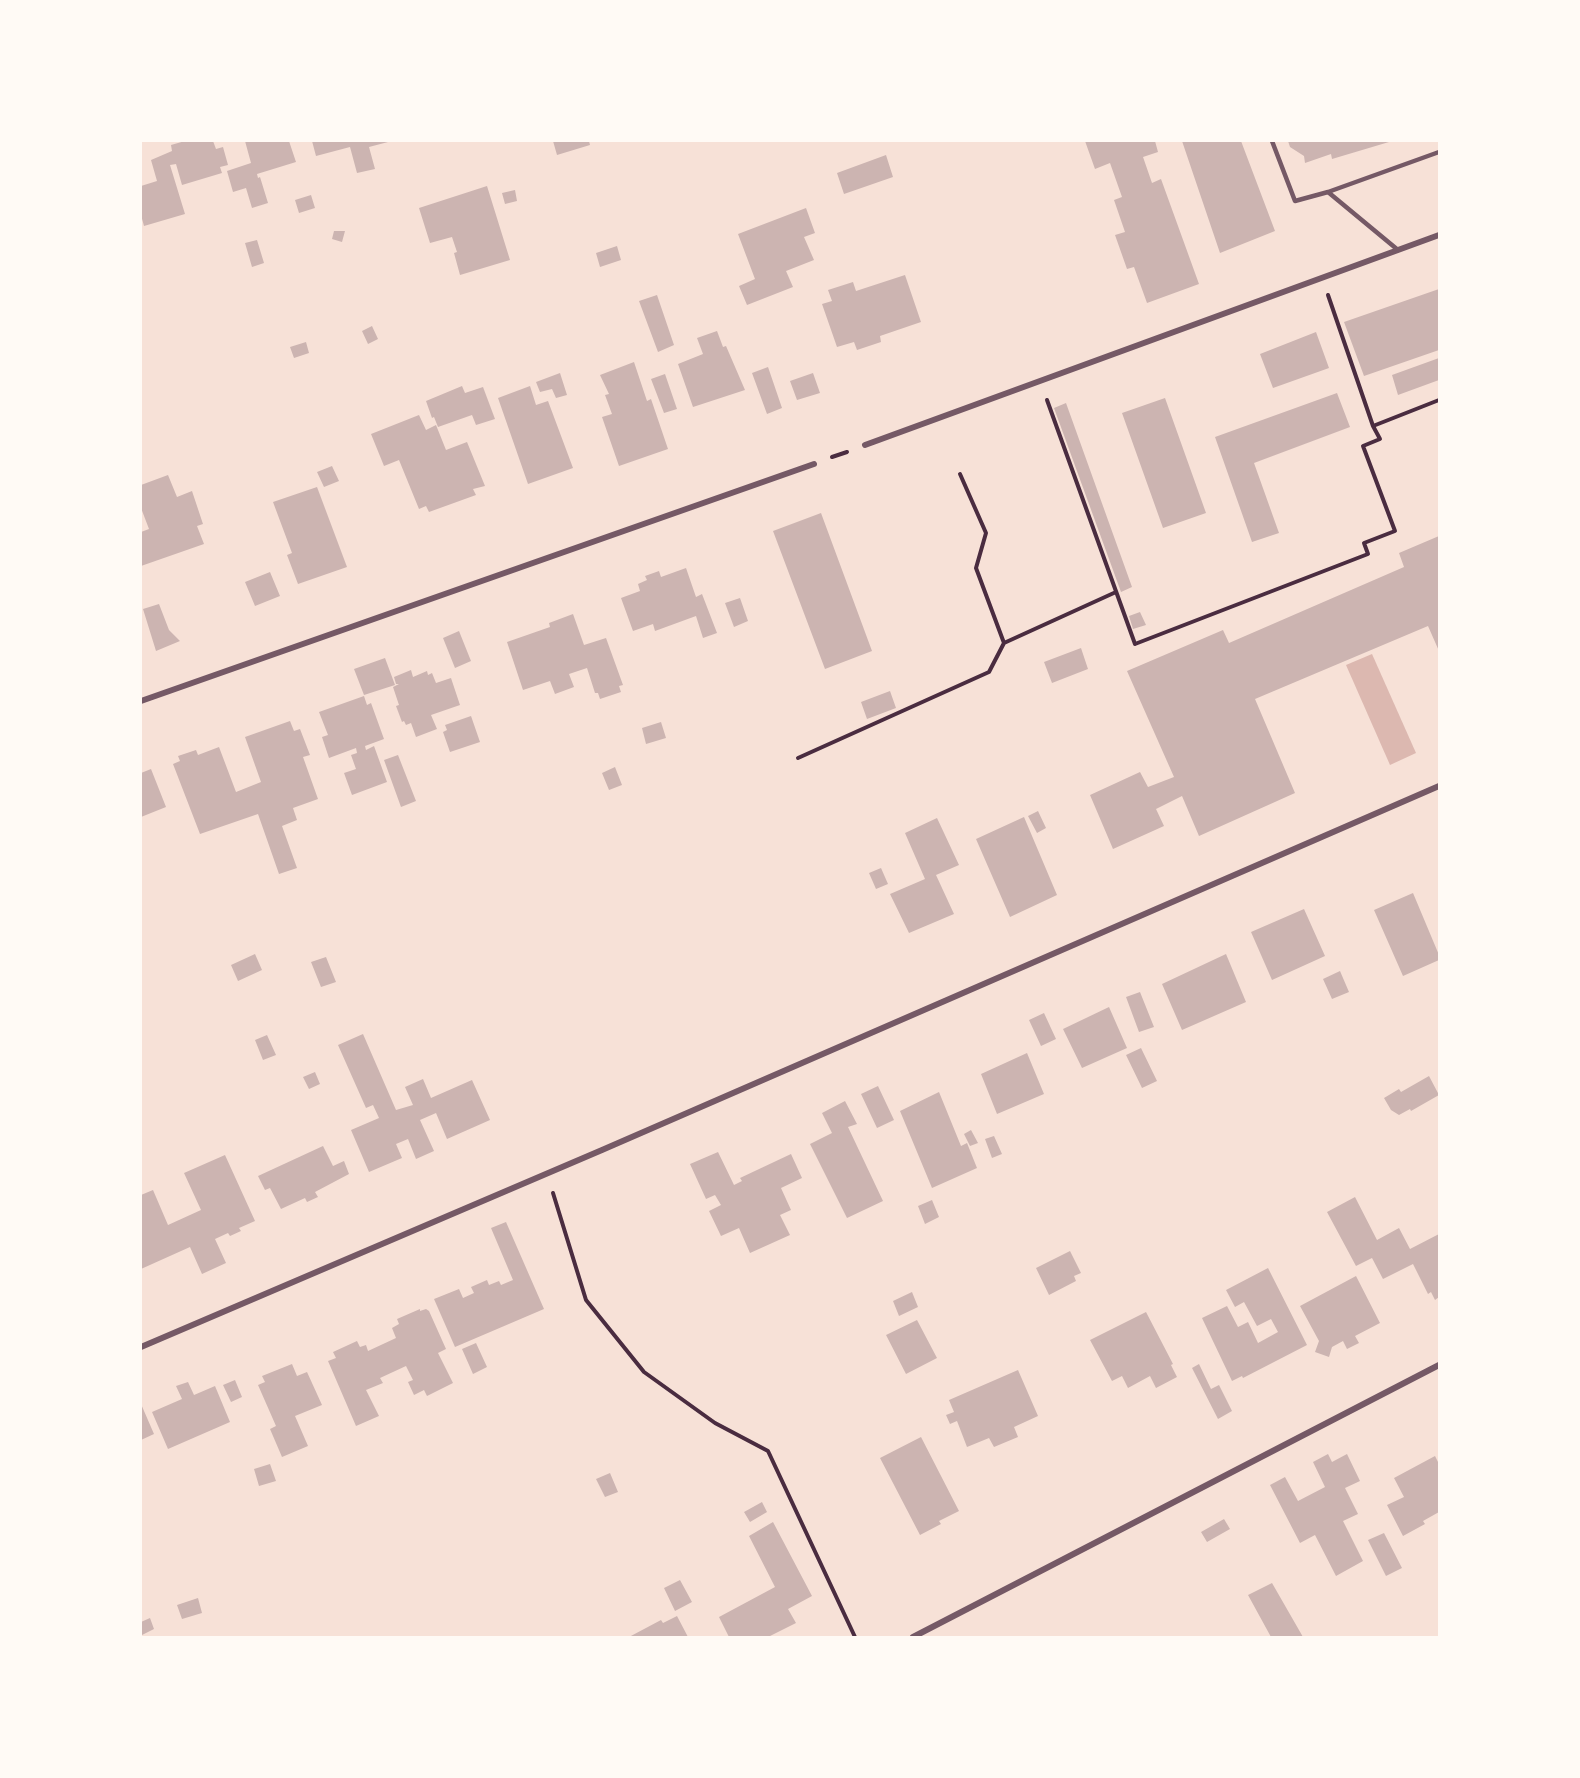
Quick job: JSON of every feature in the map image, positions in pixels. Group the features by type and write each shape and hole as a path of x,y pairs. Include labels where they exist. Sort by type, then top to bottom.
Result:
{"street":[{"path":"865,445 1439,235"},
{"path":"141,701 814,464"},
{"path":"141,1347 547,1174 1439,786"},
{"path":"912,1637 1439,1365"}],"lane":[{"path":"1272,141 1295,201 1328,192 1439,152"},
{"path":"1328,192 1398,250"}],"path":[{"path":"1040,381 1135,644 1368,554 1364,543 1395,531 1363,446 1380,439 1322,278"},
{"path":"1374,426 1439,400"},
{"path":"814,464 865,445"},
{"path":"960,474 986,533 976,568 1004,643"},
{"path":"798,758 990,672 1004,643 1116,592"},
{"path":"547,1174 586,1300 644,1372 715,1423 768,1451 855,1637"}],"shaded area":[{"path":"1372,654 1416,753 1390,765 1346,665"}],"building":[{"path":"185,141 213,141 216,149 223,147 228,165 220,167 222,173 182,185 176,164 170,165 185,214 144,226 141,215 141,186 157,181 151,160 172,151 171,145"},
{"path":"245,141 289,141 296,162 257,174 268,203 252,208 246,188 233,192 227,171 251,163"},
{"path":"312,141 388,142 369,147 375,169 357,173 350,147 316,156"},
{"path":"553,141 589,141 590,145 557,155"},
{"path":"1085,141 1155,141 1158,152 1143,157 1152,183 1161,179 1199,284 1147,303 1134,267 1127,269 1115,235 1125,232 1114,200 1122,197 1110,163 1095,169"},
{"path":"1182,141 1241,141 1275,231 1220,253"},
{"path":"1288,141 1389,142 1332,159 1331,154 1305,163 1304,156 1290,147"},
{"path":"886,155 893,177 844,194 837,173"},
{"path":"487,186 510,260 460,275 454,253 457,252 452,237 430,243 419,208"},
{"path":"515,190 517,201 505,204 502,193"},
{"path":"311,195 315,208 299,213 295,200"},
{"path":"806,208 815,233 804,237 814,260 786,271 793,287 747,305 739,286 755,279 738,234"},
{"path":"334,231 345,231 342,242 332,239"},
{"path":"257,240 264,263 252,267 245,243"},
{"path":"617,246 621,260 600,267 596,253"},
{"path":"905,275 921,322 880,336 881,342 857,350 854,342 837,347 822,304 832,301 828,290 853,282 856,291"},
{"path":"1439,289 1439,350 1364,376 1344,322"},
{"path":"657,295 674,345 658,352 639,301"},
{"path":"372,326 378,339 368,344 362,331"},
{"path":"717,331 745,390 693,407 678,364 703,354 697,338"},
{"path":"1316,332 1329,368 1273,388 1260,354"},
{"path":"306,342 309,353 294,358 290,347"},
{"path":"1439,358 1439,380 1398,395 1392,375"},
{"path":"634,362 647,401 651,399 668,449 619,466 602,417 612,414 605,395 609,394 600,375"},
{"path":"768,367 782,408 767,414 752,373"},
{"path":"560,373 567,395 556,398 552,389 540,392 536,382"},
{"path":"813,373 820,393 797,400 790,381"},
{"path":"665,374 677,409 664,413 651,379"},
{"path":"462,386 465,393 483,387 495,419 476,425 472,415 438,427 426,401"},
{"path":"530,386 536,405 548,401 573,468 528,484 498,398"},
{"path":"1337,393 1350,427 1254,463 1279,533 1252,542 1215,437"},
{"path":"1165,398 1206,513 1163,528 1122,413"},
{"path":"1066,403 1132,587 1121,592 1054,408"},
{"path":"419,415 426,430 436,425 446,450 467,442 485,486 473,489 476,495 429,512 426,506 419,509 399,460 384,466 371,434"},
{"path":"332,466 339,481 324,487 317,472"},
{"path":"168,475 177,497 192,491 203,524 197,526 204,544 141,566 141,532 149,529 141,508 141,485"},
{"path":"317,487 347,567 298,584 287,555 292,553 273,502"},
{"path":"821,513 872,651 825,669 773,531"},
{"path":"1439,536 1439,651 1428,626 1255,699 1295,793 1199,836 1182,796 1156,809 1164,826 1113,849 1090,795 1140,772 1148,787 1174,777 1127,671 1223,630 1229,643 1404,567 1399,553"},
{"path":"686,568 696,597 702,594 717,633 703,638 696,616 655,631 653,624 633,631 621,598 640,591 638,584 647,580 645,576 659,571 661,577"},
{"path":"270,572 280,596 255,606 245,582"},
{"path":"740,598 748,621 734,627 725,603"},
{"path":"159,604 169,630 180,641 156,651 143,609"},
{"path":"1140,612 1146,625 1133,629 1129,616"},
{"path":"573,614 584,645 606,638 623,685 619,686 621,692 600,699 598,693 595,693 587,668 569,674 574,687 555,694 550,681 523,690 507,642 550,627 549,623"},
{"path":"459,631 471,661 455,668 443,638"},
{"path":"1081,648 1088,669 1052,683 1044,662"},
{"path":"385,658 395,685 364,695 354,669"},
{"path":"411,670 413,677 427,671 428,675 432,673 436,683 451,678 460,705 431,715 437,729 416,737 411,723 406,725 404,721 402,722 396,706 399,705 393,687 399,684 396,684 394,677"},
{"path":"890,691 896,708 867,719 861,702"},
{"path":"364,696 367,705 371,703 384,739 365,746 366,750 374,746 387,782 352,795 344,773 356,769 351,755 357,753 356,748 329,758 322,737 328,735 319,712"},
{"path":"471,716 480,742 450,752 443,732 447,730 445,725"},
{"path":"290,721 294,731 300,729 310,755 303,757 318,799 293,808 297,820 282,826 297,868 279,874 258,814 200,834 173,764 180,761 178,756 196,750 198,755 219,747 236,792 261,782 245,737"},
{"path":"661,722 666,738 646,744 642,728"},
{"path":"398,755 416,801 401,807 384,760"},
{"path":"615,767 622,785 609,790 602,773"},
{"path":"151,769 166,807 141,817 141,773"},
{"path":"1038,811 1046,828 1037,833 1028,816"},
{"path":"1024,817 1057,895 1010,917 976,839"},
{"path":"937,818 959,865 936,875 954,914 909,933 890,894 925,879 905,833"},
{"path":"881,868 888,884 876,889 869,873"},
{"path":"1413,893 1439,955 1439,960 1403,976 1374,910"},
{"path":"1304,909 1325,956 1272,980 1251,932"},
{"path":"255,954 262,970 238,981 231,965"},
{"path":"1226,954 1246,1002 1182,1030 1162,984"},
{"path":"326,957 336,982 321,987 311,962"},
{"path":"1340,971 1349,992 1332,999 1323,979"},
{"path":"1140,992 1154,1027 1139,1032 1126,997"},
{"path":"1109,1007 1127,1048 1082,1068 1063,1029"},
{"path":"1044,1013 1056,1039 1041,1046 1029,1020"},
{"path":"363,1034 396,1110 413,1105 405,1087 423,1079 431,1098 472,1080 490,1120 447,1139 436,1113 420,1120 434,1151 416,1159 408,1139 396,1144 402,1158 369,1172 351,1130 379,1118 373,1105 366,1108 338,1045"},
{"path":"267,1035 276,1055 263,1060 255,1040"},
{"path":"1141,1048 1157,1081 1142,1088 1126,1055"},
{"path":"1027,1053 1044,1094 997,1114 981,1074"},
{"path":"315,1072 320,1084 309,1089 303,1077"},
{"path":"1429,1076 1439,1095 1399,1115 1391,1110 1384,1098 1399,1089 1401,1092"},
{"path":"878,1086 894,1120 877,1128 861,1094"},
{"path":"939,1092 961,1146 967,1143 977,1168 932,1188 900,1111"},
{"path":"845,1101 857,1124 848,1127 883,1201 847,1218 810,1144 832,1133 822,1113"},
{"path":"971,1130 978,1143 970,1146 964,1134"},
{"path":"994,1136 1002,1154 992,1158 985,1139"},
{"path":"323,1146 333,1166 344,1161 349,1174 315,1192 318,1197 307,1202 305,1198 281,1209 270,1188 265,1190 258,1176"},
{"path":"718,1152 734,1185 742,1181 740,1178 791,1154 802,1178 781,1188 791,1210 780,1215 790,1235 750,1253 739,1228 721,1236 709,1211 721,1205 715,1195 706,1199 690,1164"},
{"path":"225,1155 255,1221 239,1228 241,1231 230,1236 228,1233 215,1239 226,1263 202,1274 190,1247 141,1269 141,1195 153,1190 168,1225 201,1210 184,1173"},
{"path":"1355,1197 1377,1240 1399,1228 1410,1249 1439,1234 1439,1297 1435,1300 1431,1292 1428,1294 1413,1264 1383,1279 1372,1258 1356,1266 1327,1212"},
{"path":"932,1200 939,1217 925,1224 918,1206"},
{"path":"506,1222 544,1309 455,1347 434,1299 459,1289 463,1298 474,1293 471,1287 487,1280 489,1285 499,1281 501,1285 513,1280 491,1228"},
{"path":"1070,1251 1081,1273 1074,1276 1076,1281 1049,1295 1036,1268"},
{"path":"1268,1268 1307,1345 1243,1378 1242,1376 1232,1381 1202,1318 1227,1306 1238,1327 1248,1322 1258,1343 1278,1332 1271,1319 1257,1326 1244,1302 1235,1307 1226,1290"},
{"path":"1356,1276 1380,1323 1355,1336 1359,1343 1347,1349 1343,1341 1332,1347 1329,1357 1315,1352 1319,1341 1300,1306"},
{"path":"912,1292 918,1307 899,1316 893,1301"},
{"path":"420,1309 420,1311 426,1309 429,1311 446,1349 438,1353 453,1383 427,1396 424,1390 414,1395 408,1382 413,1380 406,1366 380,1378 383,1383 366,1390 379,1416 356,1426 328,1361 336,1358 333,1352 357,1341 360,1347 366,1345 368,1351 396,1338 392,1328 399,1324 397,1319"},
{"path":"1146,1312 1173,1364 1171,1365 1177,1377 1156,1388 1150,1376 1128,1388 1122,1376 1112,1381 1090,1340"},
{"path":"917,1320 937,1358 906,1374 886,1335"},
{"path":"476,1343 487,1367 473,1374 462,1349"},
{"path":"292,1364 297,1376 307,1372 322,1405 295,1416 308,1446 282,1457 270,1429 276,1426 258,1385 265,1382 262,1376"},
{"path":"1199,1364 1211,1389 1219,1385 1232,1411 1218,1419 1192,1368"},
{"path":"1018,1370 1038,1416 1014,1427 1018,1437 994,1447 989,1438 967,1447 957,1421 950,1424 946,1415 954,1412 949,1400"},
{"path":"235,1380 242,1397 231,1402 223,1385"},
{"path":"188,1382 194,1395 215,1386 230,1422 168,1449 152,1412 182,1399 176,1386"},
{"path":"141,1404 154,1434 141,1440"},
{"path":"921,1437 959,1511 939,1521 941,1524 920,1535 880,1458"},
{"path":"1328,1454 1332,1462 1347,1454 1360,1481 1345,1488 1358,1514 1343,1521 1363,1561 1336,1576 1315,1535 1300,1543 1270,1485 1285,1477 1298,1501 1325,1487 1313,1462"},
{"path":"1435,1456 1439,1464 1439,1512 1423,1521 1425,1524 1403,1536 1387,1505 1404,1497 1394,1478"},
{"path":"270,1464 276,1481 259,1486 254,1469"},
{"path":"610,1473 618,1492 605,1497 596,1479"},
{"path":"762,1502 767,1512 750,1522 744,1512"},
{"path":"1224,1519 1230,1529 1207,1542 1201,1532"},
{"path":"773,1522 812,1596 788,1609 796,1623 768,1637 729,1637 719,1617 775,1587 749,1536"},
{"path":"1384,1533 1402,1568 1386,1576 1368,1540"},
{"path":"680,1580 692,1602 675,1611 664,1588"},
{"path":"1272,1583 1303,1637 1271,1637 1248,1595"},
{"path":"198,1598 202,1613 182,1619 177,1605"},
{"path":"677,1616 688,1637 629,1637 661,1620 663,1623"},
{"path":"150,1618 154,1629 142,1635 141,1622"}]}
